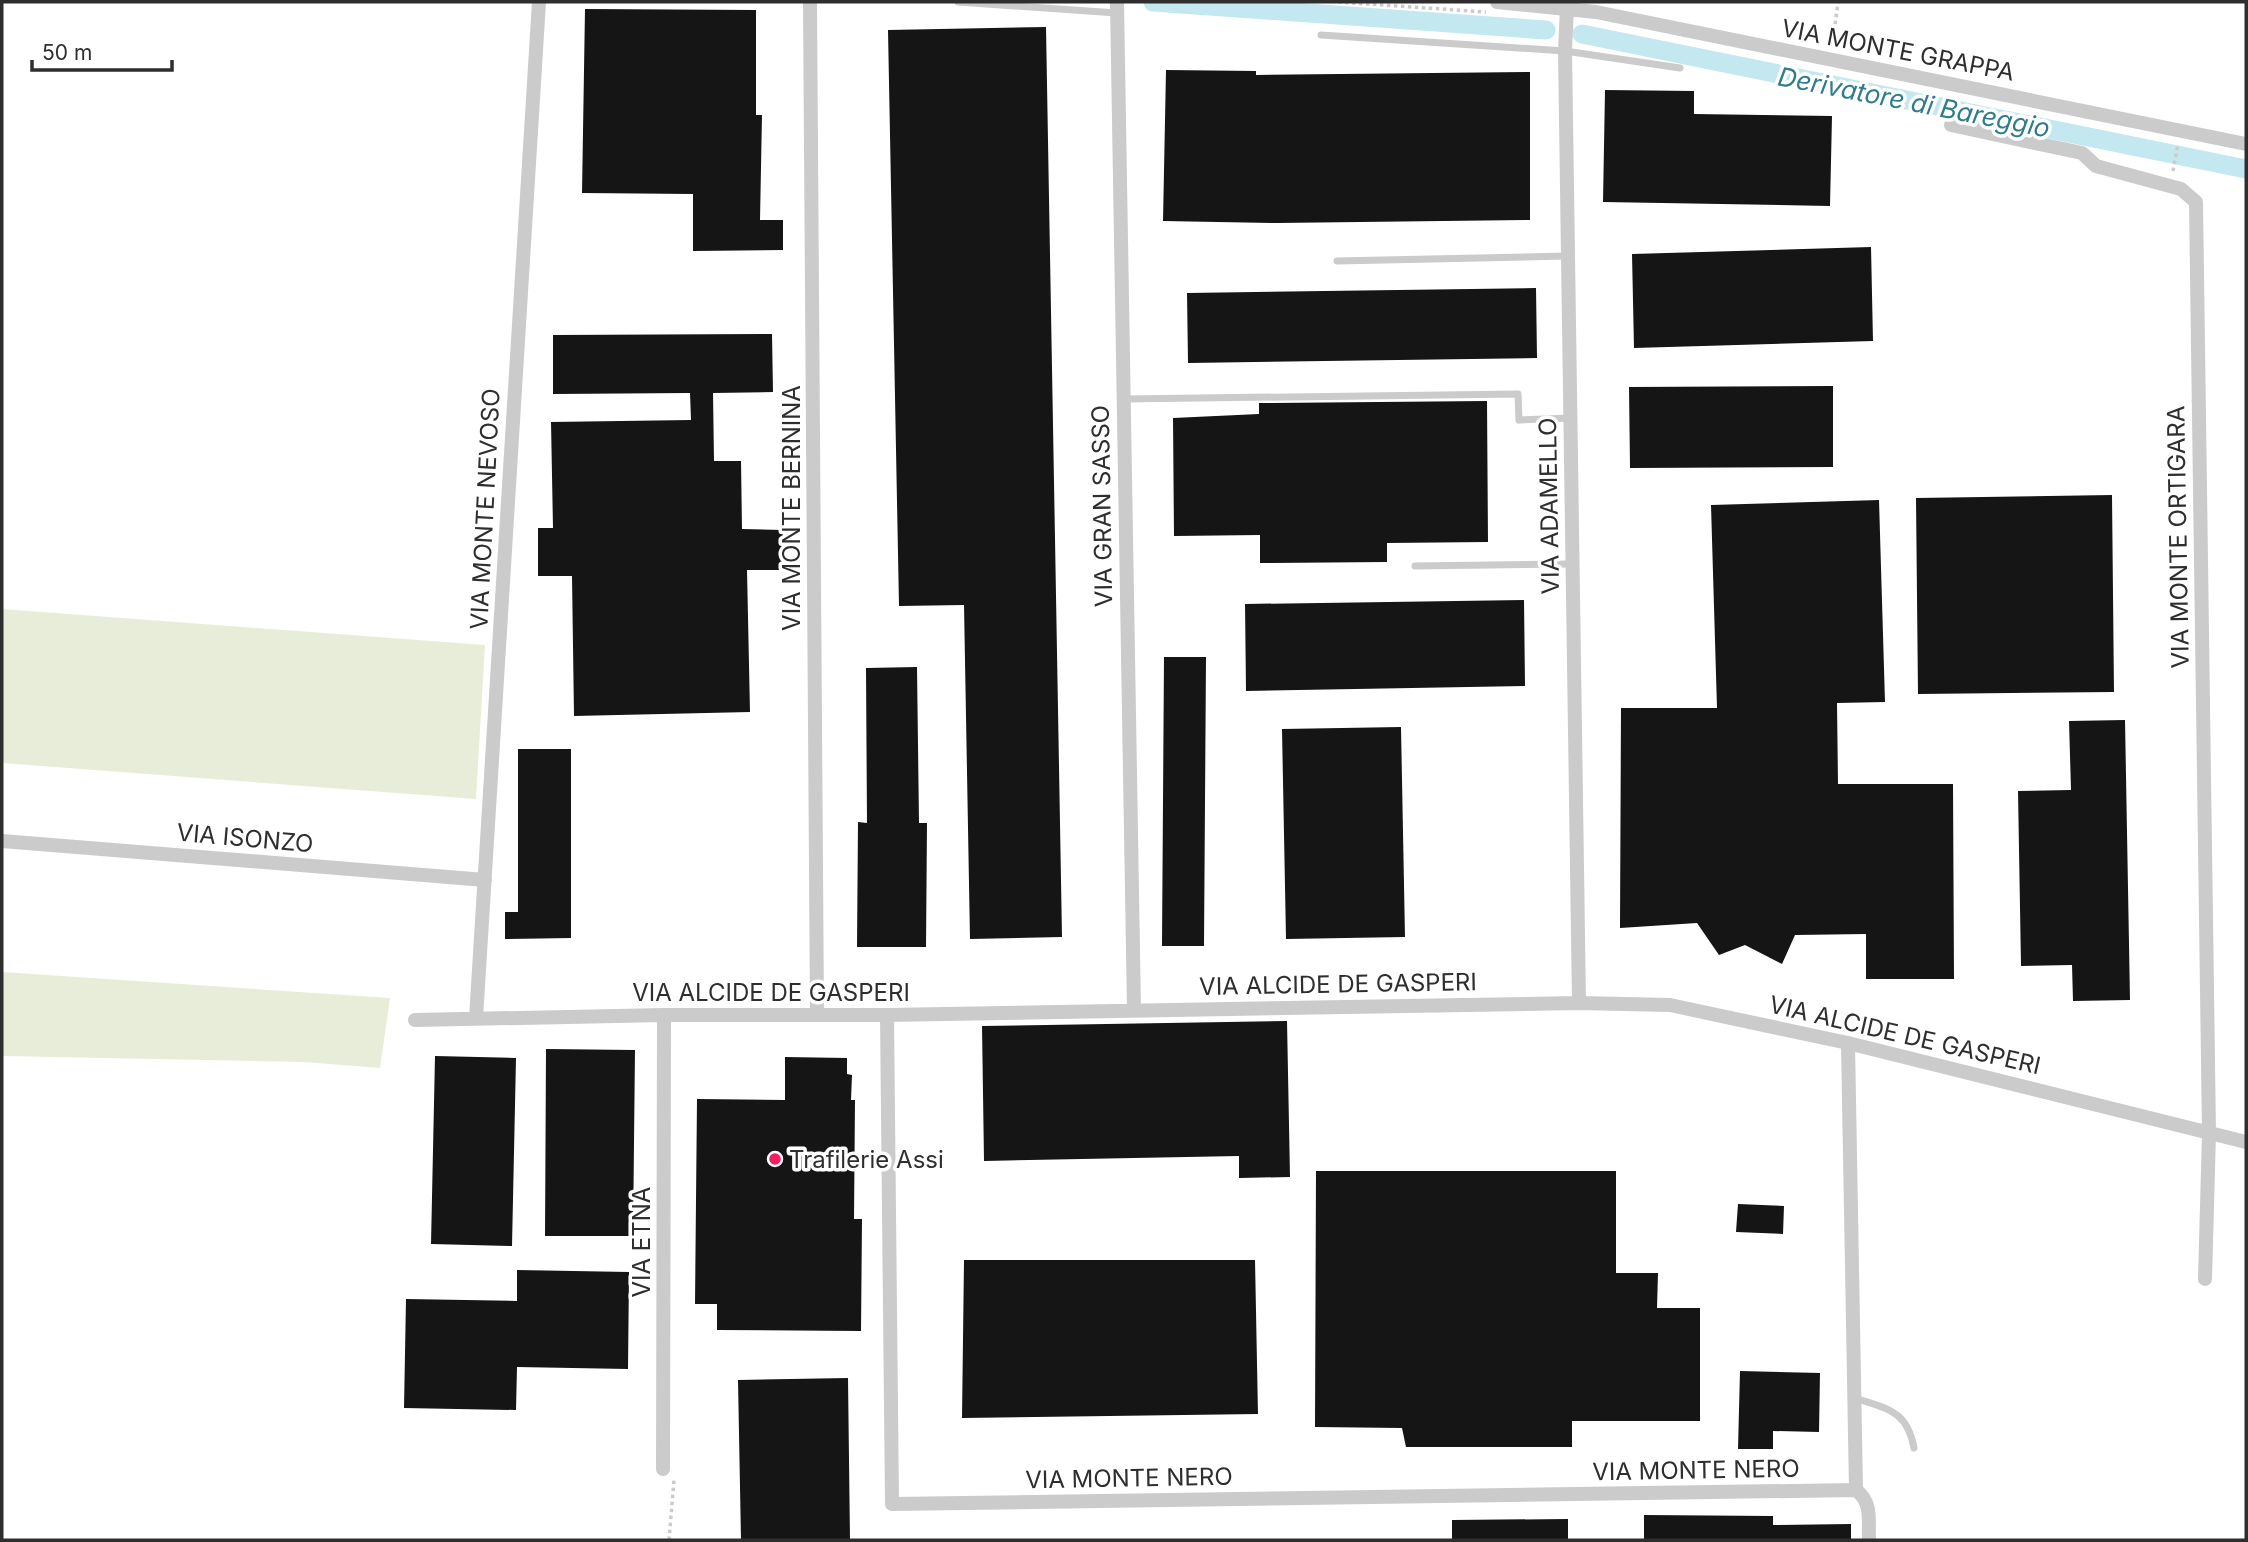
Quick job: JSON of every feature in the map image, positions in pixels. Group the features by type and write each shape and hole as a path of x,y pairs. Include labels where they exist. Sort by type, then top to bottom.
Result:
{"street":[{"name":"VIA MONTE NEVOSO","path":"476,1018 539,2"},
{"name":"VIA MONTE BERNINA","path":"810,2 817,1013"},
{"name":"VIA MONTE GRAPPA","path":"1497,2 1567,7 2246,144"},
{"name":"VIA GRAN SASSO","path":"1117,7 1133,1010"},
{"name":"VIA ADAMELLO","path":"1567,7 1565,39 1579,1003"},
{"name":"VIA MONTE ORTIGARA","path":"1951,125 2082,153 2095,166 2181,189 2196,202 2208,1133 2205,1279"},
{"name":"VIA ISONZO","path":"2,841 485,880"},
{"name":"VIA ALCIDE DE GASPERI","path":"415,1020 1579,1003 1670,1005 1848,1043 2246,1142"},
{"name":"VIA ETNA","path":"663,1469 664,1015"},
{"name":"VIA MONTE NERO","path":"887,1015 892,1504 1856,1490"},
{"path":"1848,1043 1856,1490 1866,1497 1868,1505 1868,1540"}],"lane":[{"path":"958,2 1117,7"},
{"path":"1321,35 1565,39 1680,68"},
{"path":"1337,261 1568,256"},
{"path":"1123,399 1518,394 1519,420 1571,418"},
{"path":"1415,566 1573,564"},
{"path":"1854,1398 1889,1410 1902,1419 1910,1430 1913,1448"}],"path":[{"path":"1833,60 1838,2"},
{"path":"2172,176 2177,149"},
{"path":"663,1469 674,1476 669,1540"}],"green space":[{"path":"2,609 485,645 476,799 2,763"},
{"path":"2,972 390,998 380,1068 304,1062 2,1056"}],"building":[{"path":"585,9 756,10 756,115 762,115 760,220 783,220 783,250 693,251 693,194 582,193"},
{"path":"1046,27 1062,937 970,939 964,605 899,606 888,30"},
{"path":"1166,70 1256,71 1256,75 1530,72 1530,220 1277,223 1163,221"},
{"path":"1605,90 1694,91 1694,114 1832,116 1830,206 1603,202"},
{"path":"1871,247 1873,341 1634,348 1632,254"},
{"path":"1536,288 1537,358 1188,363 1187,293"},
{"path":"772,334 773,392 713,393 714,461 741,461 742,529 783,530 783,570 747,570 750,712 574,716 572,576 538,576 538,528 553,528 551,422 691,420 690,393 553,394 553,335"},
{"path":"1833,386 1833,467 1630,468 1629,387"},
{"path":"1487,401 1488,542 1387,543 1387,562 1260,563 1260,535 1174,536 1173,418 1259,414 1259,403"},
{"path":"2112,495 2114,692 1918,694 1916,498"},
{"path":"1879,500 1885,702 1837,703 1838,784 1953,784 1954,979 1866,979 1866,934 1795,935 1782,964 1745,945 1719,955 1697,923 1620,928 1621,708 1717,708 1711,505"},
{"path":"1524,600 1525,686 1246,691 1245,604"},
{"path":"1164,657 1206,657 1204,946 1162,946"},
{"path":"917,667 919,823 927,823 926,947 857,947 858,822 867,823 866,668"},
{"path":"2125,720 2130,1000 2073,1001 2072,965 2021,966 2018,791 2071,790 2069,721"},
{"path":"1401,727 1405,937 1286,939 1282,729"},
{"path":"518,749 571,749 571,938 505,939 505,912 518,912"},
{"path":"1287,1021 1290,1177 1239,1178 1239,1156 984,1161 982,1026"},
{"path":"546,1049 635,1050 633,1236 545,1236"},
{"path":"435,1056 516,1058 512,1246 431,1244"},
{"name":"Trafilerie Assi","path":"785,1057 847,1058 847,1074 852,1075 851,1100 855,1100 854,1219 862,1219 861,1331 717,1330 717,1304 695,1304 697,1099 785,1100"},
{"path":"1316,1171 1616,1171 1616,1273 1658,1273 1657,1308 1700,1308 1700,1421 1572,1421 1572,1447 1406,1447 1402,1428 1315,1427"},
{"path":"1738,1204 1784,1206 1783,1234 1736,1232"},
{"path":"964,1260 1255,1260 1258,1414 962,1418"},
{"path":"517,1270 629,1272 628,1369 517,1367 516,1410 404,1408 406,1299 517,1301"},
{"path":"1740,1371 1820,1373 1819,1432 1773,1431 1773,1449 1738,1449"},
{"path":"848,1378 850,1540 741,1540 738,1380"},
{"path":"1644,1515 1773,1516 1773,1525 1851,1524 1851,1540 1644,1540"},
{"path":"1568,1519 1568,1540 1452,1540 1452,1520"}],"waterway":[{"name":"Derivatore di Bareggio","path":"1153,2 1546,30"},
{"name":"Derivatore di Bareggio","path":"1582,34 2246,169"}],"place":[{"name":"Trafilerie Assi","path":"775,1159"}]}
